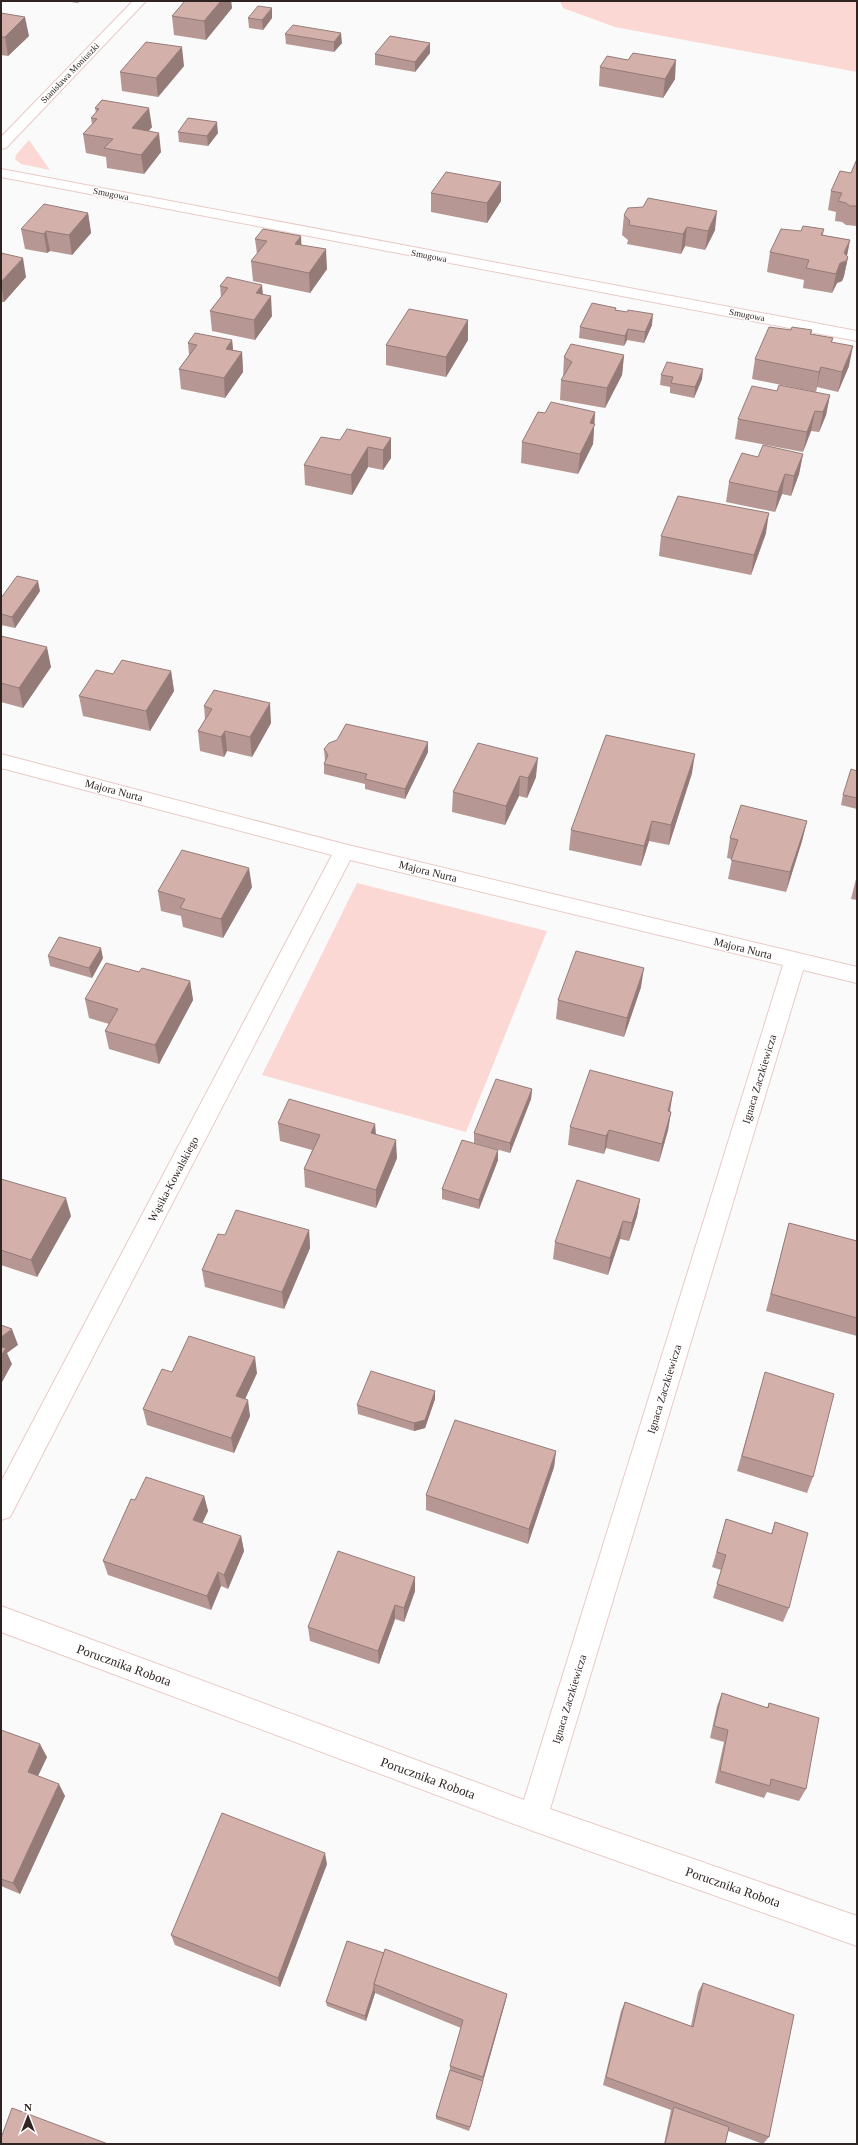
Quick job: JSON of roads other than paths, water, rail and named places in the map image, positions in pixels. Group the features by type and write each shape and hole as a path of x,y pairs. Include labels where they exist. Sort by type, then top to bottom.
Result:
{"street":[{"name":"Stanisława Moniuszki","path":"1,145 140,1"},
{"name":"Smugowa","path":"1,173 262,224 857,336"},
{"name":"Majora Nurta","path":"1,761 344,851 857,975"},
{"name":"Wąsika-Kowalskiego","path":"1,1508 344,851"},
{"name":"Ignaca Zaczkiewicza","path":"533,1817 795,961"},
{"name":"Porucznika Robota","path":"1,1619 533,1817 857,1931"}]}
